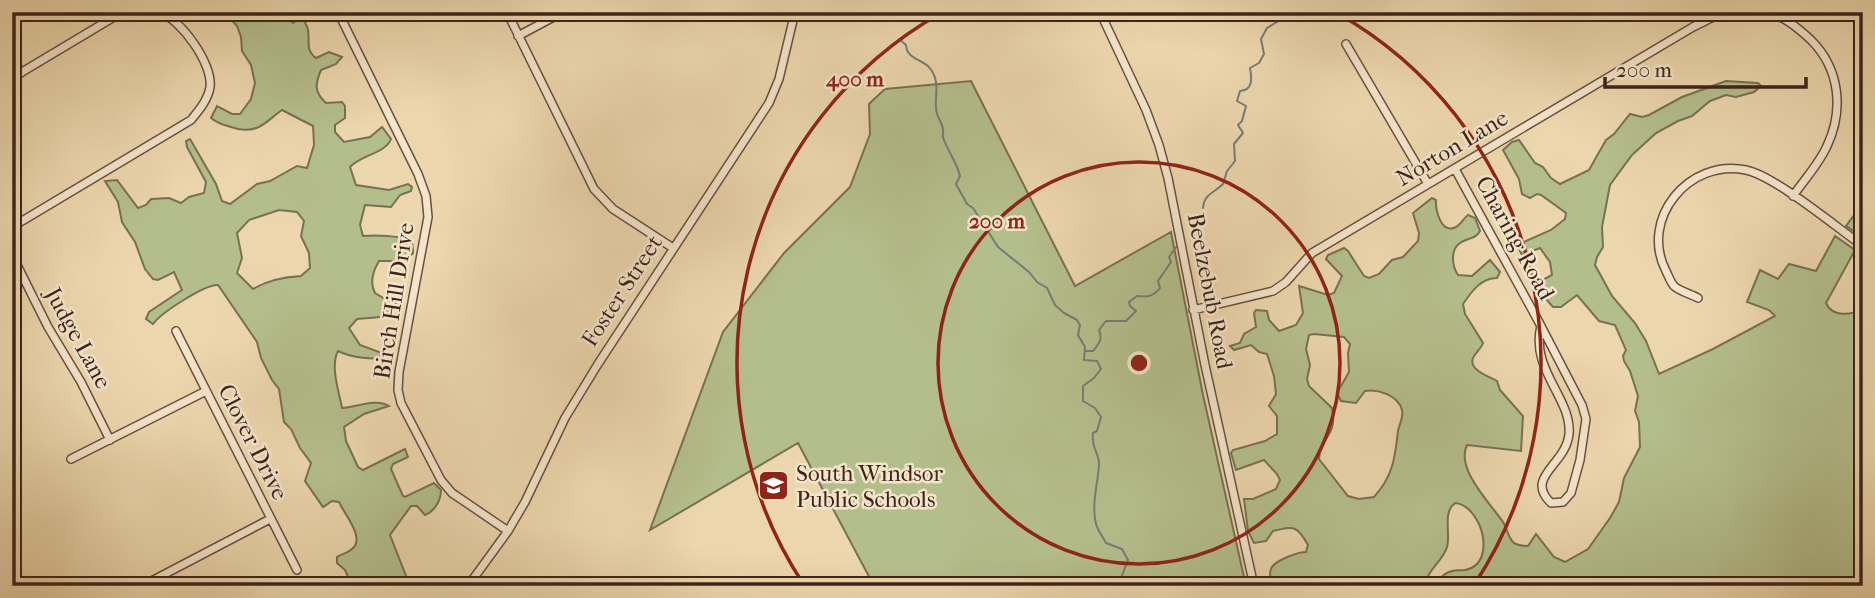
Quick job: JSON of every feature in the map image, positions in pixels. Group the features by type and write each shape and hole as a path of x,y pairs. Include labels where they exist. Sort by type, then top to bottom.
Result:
{"street":[{"path":"12,78 126,12"},
{"path":"12,227 191,120 204,105 211,85 206,64 181,25 159,12"},
{"name":"Birch Hill Drive","path":"338,12 418,174 426,196 428,217 399,372 398,390 401,403 441,480 452,493 508,531"},
{"path":"507,12 594,189 613,209 673,248"},
{"path":"519,36 563,12"},
{"name":"Foster Street","path":"468,586 508,531 535,483 565,418 769,103 779,79 795,12"},
{"name":"Beelzebub Road","path":"1100,12 1146,110 1168,178 1254,586"},
{"name":"Norton Lane","path":"1194,310 1273,291 1286,282 1312,253 1693,27 1717,15 1732,12"},
{"path":"1765,12 1797,27 1822,51 1835,77 1838,112 1827,147 1793,196"},
{"path":"1346,44 1429,184"},
{"path":"12,58 21,73"},
{"path":"1698,298 1674,286 1661,260 1657,234 1664,212 1678,191 1698,176 1724,168 1747,170 1769,180 1863,246"},
{"name":"Charing Road","path":"1455,169 1541,326 1582,405 1586,419 1580,460 1571,493 1563,502 1551,503 1541,486 1544,477 1564,452 1569,433 1568,419 1543,364 1538,338 1541,326"},
{"name":"Judge Lane","path":"12,255 110,440"},
{"name":"Clover Drive","path":"176,331 297,570"},
{"path":"71,460 206,391"},
{"path":"142,586 270,519"}],"green space":[{"path":"219,12 280,12 293,23 303,18 308,28 309,49 316,58 329,52 342,57 336,64 321,70 317,84 319,95 326,103 342,102 345,106 345,118 335,125 335,132 344,142 370,137 382,127 391,139 384,148 350,167 356,185 389,190 408,184 412,187 411,191 400,195 391,207 365,205 360,225 363,236 402,238 413,246 413,253 405,259 379,261 374,273 372,285 375,293 385,299 397,301 394,308 382,317 357,319 349,328 360,345 388,357 363,358 338,351 335,364 342,408 372,403 389,406 364,414 344,427 346,441 358,467 363,470 405,449 408,457 393,464 391,469 403,496 434,483 441,490 439,501 432,511 425,515 417,506 411,506 390,535 410,586 352,586 345,570 337,563 337,557 356,544 353,526 339,502 332,501 323,507 305,481 311,463 284,422 279,389 261,358 257,342 218,285 203,289 184,300 153,324 146,319 149,312 182,290 174,272 158,280 153,279 145,269 135,242 122,222 118,202 105,181 117,180 138,208 151,199 169,198 181,203 189,197 204,193 206,182 187,147 186,141 190,139 216,184 222,201 230,204 257,184 270,181 297,166 307,168 314,145 313,126 282,110 257,128 246,130 227,126 211,118 217,106 232,114 240,114 251,99 255,83 251,65 242,51 237,26 229,17 223,18","holes":["279,210 297,212 304,221 301,236 309,253 310,268 301,276 276,279 253,289 237,273 242,258 237,233 249,220"]},
{"path":"971,81 1075,286 1171,232 1203,395 1246,586 874,586 798,443 650,530 723,332 784,253 850,187 870,134 869,104 885,89"},
{"path":"1726,81 1758,83 1761,86 1754,92 1736,97 1726,95 1710,101 1692,116 1656,133 1632,155 1610,185 1602,227 1603,247 1595,265 1612,296 1646,341 1659,374 1775,316 1769,310 1747,302 1760,270 1778,279 1789,264 1816,271 1835,236 1855,250 1826,303 1833,311 1842,314 1863,308 1863,586 1432,586 1447,573 1472,568 1483,552 1483,537 1477,520 1466,507 1455,503 1449,512 1447,547 1427,577 1429,586 1270,586 1273,566 1286,558 1306,552 1308,545 1298,530 1294,529 1273,531 1266,541 1254,543 1248,531 1244,499 1253,499 1276,489 1280,480 1264,460 1236,470 1231,453 1277,434 1277,416 1269,406 1276,394 1267,354 1259,352 1251,345 1234,350 1230,346 1240,343 1244,334 1256,327 1256,310 1267,311 1269,320 1279,331 1296,325 1303,313 1299,286 1328,295 1334,293 1342,276 1326,259 1328,255 1344,248 1364,276 1369,278 1379,274 1392,260 1403,257 1418,241 1419,233 1413,213 1432,198 1436,200 1438,215 1446,227 1456,227 1468,215 1475,218 1480,231 1476,236 1460,243 1453,254 1458,275 1472,276 1490,260 1500,272 1497,278 1486,280 1477,286 1463,304 1465,314 1483,343 1472,362 1480,372 1497,381 1500,390 1523,416 1521,451 1467,445 1466,465 1470,475 1515,543 1528,546 1536,534 1554,557 1565,562 1588,549 1619,502 1624,478 1640,447 1639,422 1635,411 1638,396 1624,361 1626,350 1615,325 1599,321 1577,295 1561,307 1553,307 1538,290 1539,282 1552,275 1550,262 1540,248 1522,255 1517,245 1551,230 1565,219 1566,213 1541,195 1530,198 1522,194 1519,179 1503,150 1519,140 1535,163 1560,184 1589,170 1606,140 1630,114 1642,117 1649,115 1682,97","holes":["1309,335 1344,337 1350,344 1349,372 1337,393 1341,401 1356,403 1365,391 1376,391 1392,397 1402,410 1392,466 1374,497 1359,499 1348,496 1319,459 1322,445 1333,425 1332,408 1309,386 1307,379 1310,365 1306,349"]},
{"path":"1863,203 1863,237 1862,237 1846,226"}],"waterway":[{"path":"1203,208 1207,197 1223,184 1227,171 1235,161 1234,144 1243,133 1238,125 1242,121 1246,106 1237,101 1240,91 1249,86 1250,68 1259,63 1264,54 1261,39 1267,28 1277,22 1280,12"},
{"path":"899,39 910,54 927,66 934,75 937,114 943,127 946,145 960,176 956,184 967,204 973,208 998,247 1047,288 1055,305 1077,320 1080,325 1078,335 1085,347 1084,360 1097,361 1101,369 1083,386 1083,401 1095,408 1101,417 1097,431 1093,433 1099,464 1095,516 1097,527 1106,543 1122,549 1128,560 1121,578 1126,586"},
{"path":"1085,351 1093,351 1097,346 1100,339 1099,330 1106,321 1126,321 1136,311 1129,302 1137,296 1150,296 1160,288 1158,281 1171,262 1169,257 1176,247"}],"place":[{"name":"South Windsor Public Schools","path":"773,486"}]}
